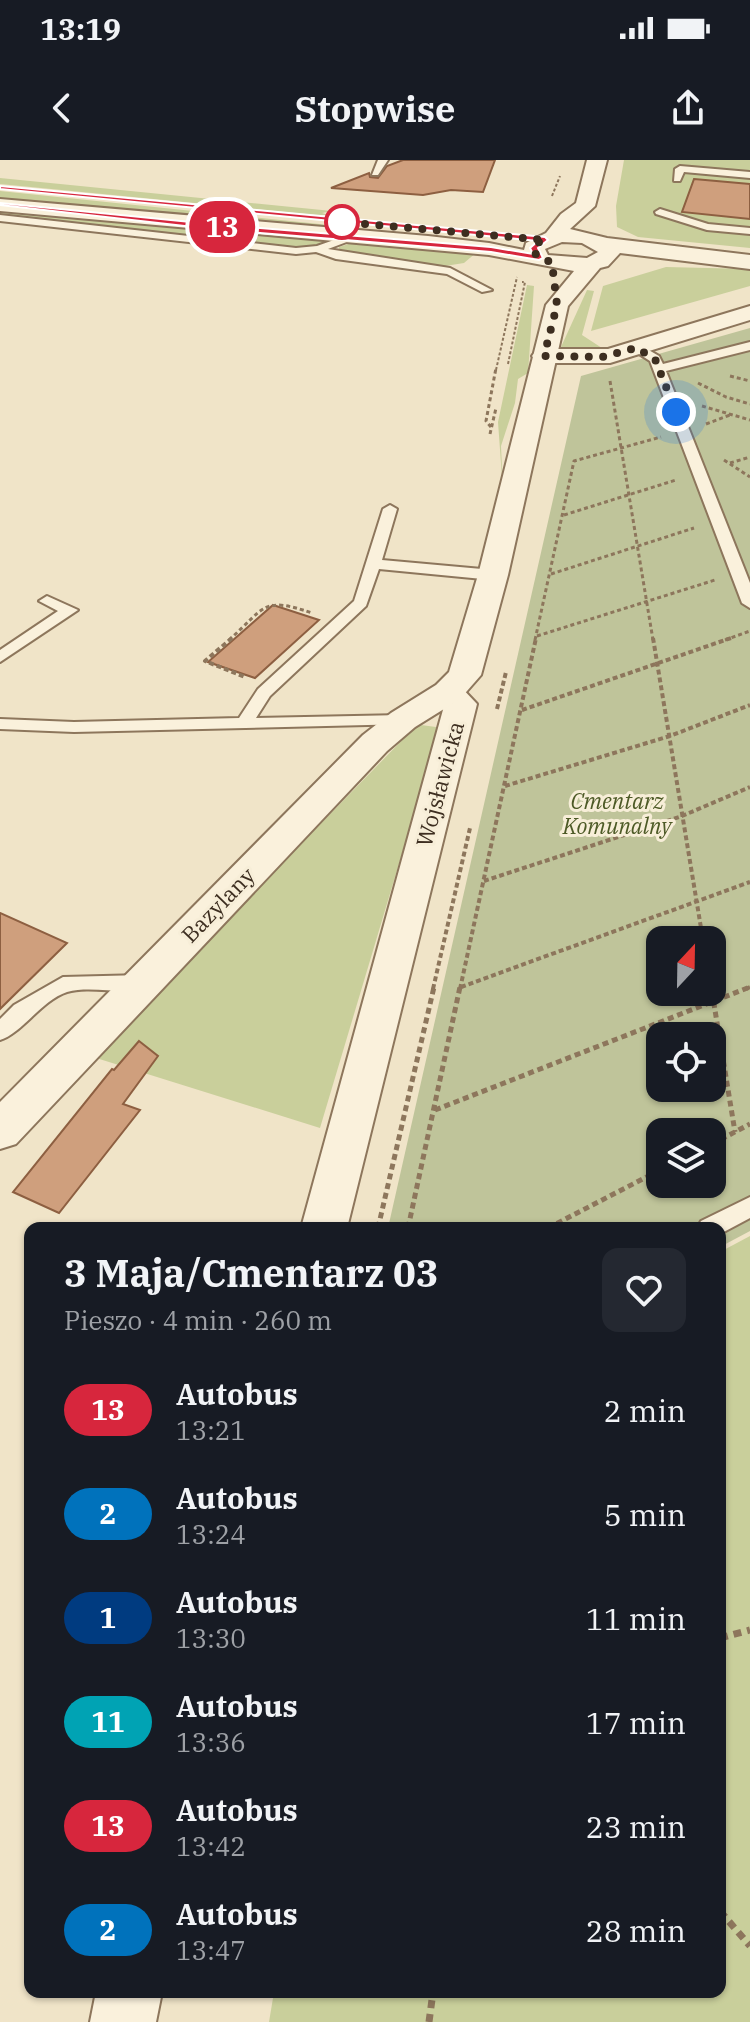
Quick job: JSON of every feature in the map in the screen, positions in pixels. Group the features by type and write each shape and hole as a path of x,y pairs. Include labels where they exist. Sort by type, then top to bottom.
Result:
{"street":[{"path":"547,249 568,218 585,206 597,160"},
{"path":"0,188 547,249 750,262"},
{"path":"0,205 348,238 491,249 547,249"},
{"path":"585,206 594,221 598,252"},
{"name":"Wojsławicka","path":"547,249 557,305"},
{"name":"Wojsławicka","path":"326,1222 461,704 448,692 465,675 493,575 557,305 598,252"},
{"path":"544,356 602,357 750,313"},
{"name":"Bazylany","path":"0,1131 375,743 403,720 448,692"},
{"path":"123,2022 128,1998"}],"lane":[{"path":"375,173 383,160"},
{"path":"677,179 680,169 750,175"},
{"path":"660,212 707,227 750,231"},
{"path":"0,218 278,249 318,249 348,238"},
{"path":"318,249 336,256 450,271 486,290"},
{"path":"659,369 750,346"},
{"path":"636,348 655,359 750,603"},
{"path":"244,723 264,693 361,603 390,509"},
{"path":"373,564 493,575"},
{"path":"0,657 70,610 47,601"},
{"path":"0,724 74,727 403,720"},
{"path":"0,1032 21,1011 63,985 143,983"},
{"path":"721,1222 750,1207"}],"path":[{"path":"549,205 562,172"},
{"path":"499,401 491,427 486,421 505,322 518,276"},
{"path":"506,374 525,282 507,281"},
{"path":"710,378 697,382 726,397 750,404"},
{"path":"610,379 701,926"},
{"path":"668,393 750,420"},
{"path":"409,1222 574,461 730,415"},
{"path":"729,463 750,457"},
{"path":"563,515 699,473"},
{"path":"550,574 717,521"},
{"path":"537,637 738,572"},
{"path":"521,710 750,631"},
{"path":"496,714 507,667"},
{"path":"504,786 670,736 750,705"},
{"path":"483,882 682,816 750,787"},
{"path":"379,1222 471,823"},
{"path":"461,987 750,882"},
{"path":"726,998 750,987"},
{"path":"434,1110 709,1006"},
{"path":"714,1006 735,1132"},
{"path":"726,1137 750,1124"},
{"path":"560,1222 646,1177"},
{"path":"726,1636 750,1630"},
{"path":"726,1918 750,1946"},
{"path":"429,2022 432,1998"}],"green space":[{"path":"624,160 750,160 750,248 638,237 617,227 616,206"},
{"path":"0,178 332,211 322,213 329,215 316,215 0,184"},
{"path":"0,191 484,241 482,244 0,201"},
{"path":"0,209 327,242 292,248 0,215"},
{"path":"355,242 477,252 464,263 445,266 339,251 339,247"},
{"path":"666,267 750,269 750,286 591,331 603,286"},
{"path":"527,285 534,286 528,373 518,379 515,403 501,446 503,491 498,422"},
{"path":"587,290 594,291 582,335 605,350 566,350 561,347"},
{"name":"Cmentarz Komunalny","path":"750,328 750,1231 726,1244 726,1222 389,1222 581,376"},
{"path":"421,725 436,727 438,733 320,1128 93,1057 413,729"},
{"path":"750,1236 750,2022 269,2022 273,1998 726,1998 726,1249"}],"building":[{"path":"403,160 495,160 483,192 451,190 423,195 331,188 369,173 370,177 378,178 387,166"},
{"path":"694,179 750,184 750,219 682,212"},
{"path":"273,605 319,620 255,678 208,662"},
{"path":"0,913 67,943 0,1009"},
{"path":"139,1041 158,1056 123,1104 140,1110 59,1213 13,1192 112,1069"}],"bus line":[{"name":"13","path":"0,188 545,240 534,248 539,258 491,249 211,227 0,205"}],"route":[{"path":"342,222 332,221 545,240 537,243 534,253 552,263 552,284 557,305 544,356 602,357 636,348 655,359 676,412"}]}
